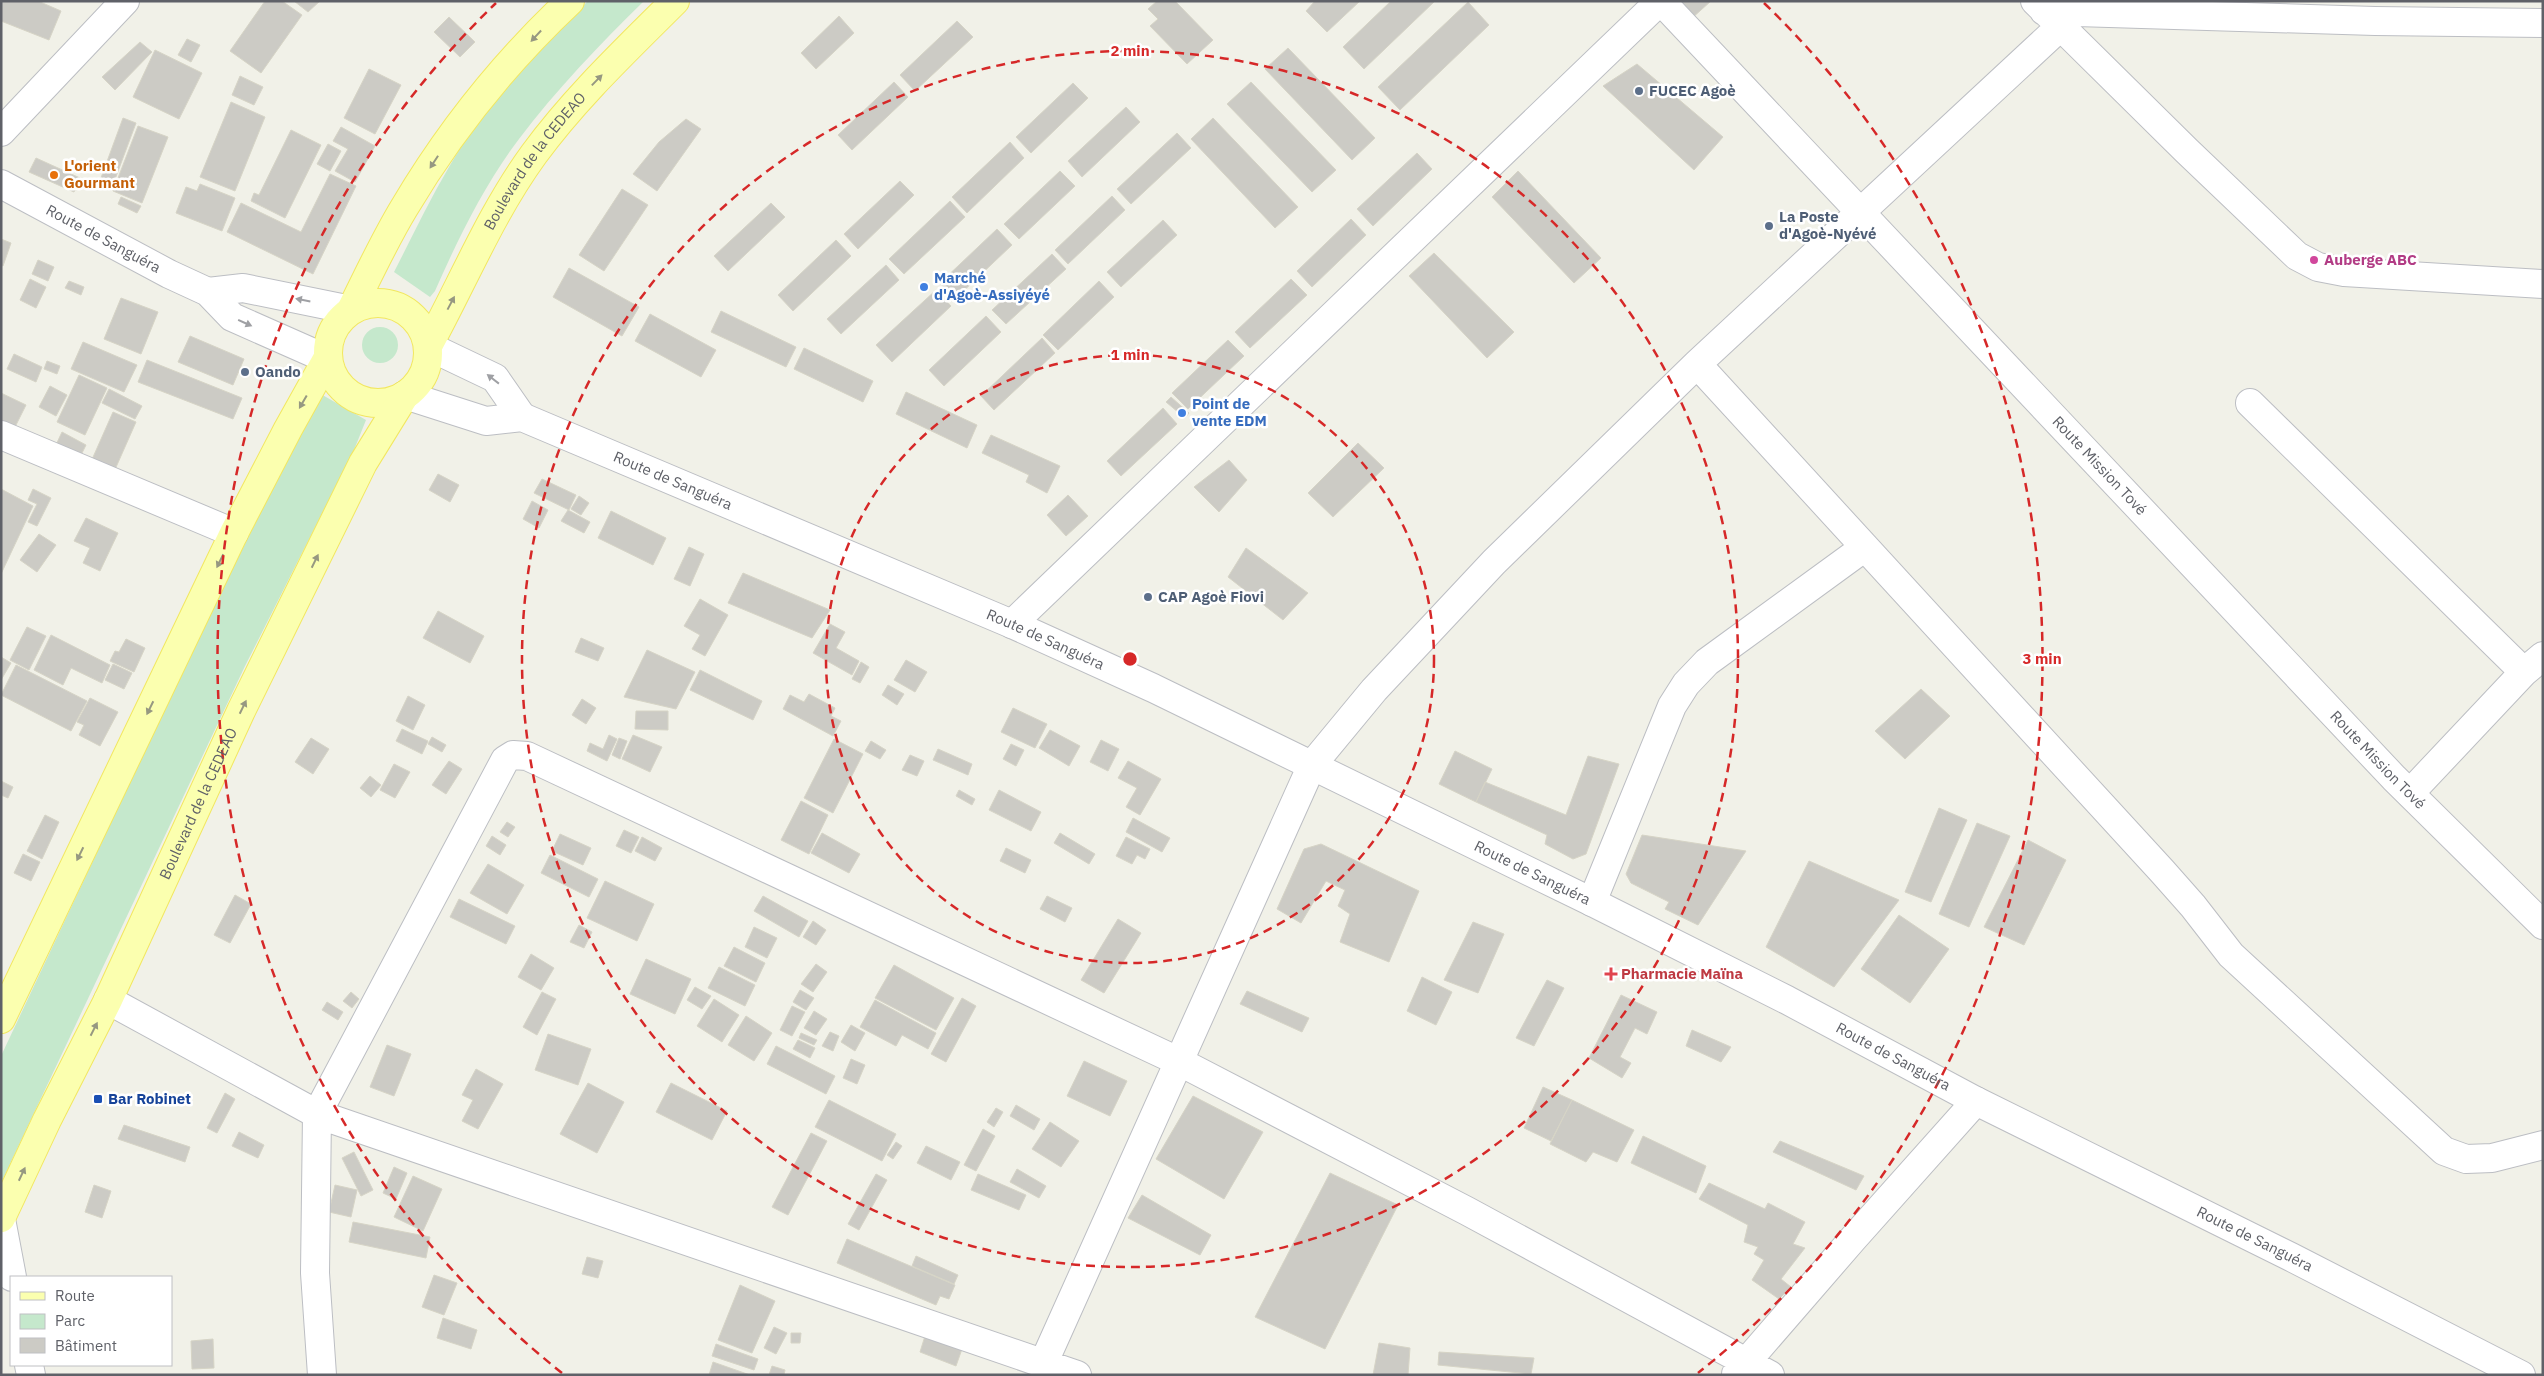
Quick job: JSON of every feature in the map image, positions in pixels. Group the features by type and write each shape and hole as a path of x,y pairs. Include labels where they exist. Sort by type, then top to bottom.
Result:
{"main road":[{"path":"351,310 404,208 457,126 497,77 570,1"},
{"name":"Boulevard de la CEDEAO","path":"428,346 478,247 534,154 592,84 675,1"},
{"path":"378,302 393,304 406,310 417,320 425,332 428,346 428,360 424,374 416,386 405,395 392,401 378,403 357,398 339,385 332,373 328,359 328,345 332,331 340,319 351,310 364,304 378,302"},
{"path":"1,1019 234,533 288,429 328,359"},
{"name":"Boulevard de la CEDEAO","path":"1,1219 47,1120 108,1000 254,684 363,463 405,395"}],"street":[{"path":"1,132 126,1"},
{"path":"1012,624 1661,1"},
{"name":"Route Mission Tové","path":"1661,1 2410,793 2543,925"},
{"path":"2047,13 2297,256 2318,267 2344,272 2543,284"},
{"path":"1046,1368 1312,765 1374,690 1437,622 1697,364 1860,213 2047,13 2375,22 2543,23"},
{"name":"Route de Sanguéra","path":"1,184 168,274 208,292 232,317 328,359"},
{"path":"208,292 243,288 351,310"},
{"path":"428,346 495,378 522,417"},
{"path":"1697,364 2162,871 2193,906 2231,955 2444,1151 2466,1160 2492,1158 2543,1146"},
{"name":"Route de Sanguéra","path":"405,395 486,421 522,417 1012,624 1153,688 1592,902 1787,1000 1976,1101 2291,1257 2521,1375"},
{"path":"2250,404 2534,664 2410,793"},
{"path":"1,435 234,533"},
{"path":"1592,902 1672,706 1686,684 1707,662 1865,547"},
{"path":"323,1375 315,1272 317,1114 505,760 513,755 527,756 1180,1062 1467,1211 1751,1370 1976,1101"},
{"path":"108,1000 317,1114 1046,1368 1078,1375"},
{"path":"1,1219 12,1276"}],"green space":[{"path":"588,1 644,1 563,85 507,156 472,213 435,291 430,297 394,272 434,193 463,144 495,100 549,39"},
{"path":"380,327 387,328 393,332 397,338 397,352 393,358 387,362 380,363 373,362 367,358 363,352 362,345 363,338 367,332 373,328"},
{"path":"319,393 366,420 354,450 245,666 1,1183 1,1056 182,672"}],"building":[{"path":"1,1 38,1 61,11 49,40 1,21"},
{"path":"265,1 282,1 302,15 261,73 230,51"},
{"path":"294,1 320,1 308,12"},
{"path":"1157,1 1175,1 1213,40 1187,64 1150,26 1158,19 1148,9"},
{"path":"1315,1 1360,1 1327,32 1306,11"},
{"path":"1391,1 1435,1 1364,69 1343,47"},
{"path":"1674,1 1711,1 1691,19"},
{"path":"1468,2 1489,25 1400,110 1378,87"},
{"path":"839,16 854,33 816,69 801,53"},
{"path":"449,17 475,42 460,57 434,32"},
{"path":"957,21 973,37 915,91 900,75"},
{"path":"187,39 200,45 191,62 178,55"},
{"path":"140,42 152,52 115,90 102,77"},
{"path":"1288,48 1375,138 1352,160 1265,69"},
{"path":"155,50 202,73 179,119 133,97"},
{"path":"1637,64 1723,137 1694,170 1603,86"},
{"path":"369,69 401,85 375,134 344,118"},
{"path":"240,76 263,87 254,105 232,95"},
{"path":"894,82 908,97 852,150 838,135"},
{"path":"1251,82 1336,170 1312,192 1227,104"},
{"path":"1073,83 1088,98 1031,153 1016,137"},
{"path":"231,102 265,117 235,191 200,177"},
{"path":"1126,107 1140,122 1082,177 1068,161"},
{"path":"123,118 136,123 111,190 98,186"},
{"path":"1213,118 1298,207 1275,228 1191,139"},
{"path":"686,119 701,129 657,191 633,174 659,142"},
{"path":"138,126 168,137 142,203 113,191"},
{"path":"341,127 375,146 355,182 335,171 348,149 333,141"},
{"path":"291,130 321,145 285,218 251,201 254,193 259,195"},
{"path":"1177,133 1191,148 1131,204 1117,189"},
{"path":"1010,142 1024,158 967,213 952,197"},
{"path":"328,144 341,151 330,171 317,164"},
{"path":"1417,153 1432,169 1373,226 1357,209"},
{"path":"36,158 80,178 74,192 29,172"},
{"path":"1060,171 1075,186 1019,239 1004,224"},
{"path":"1518,171 1601,258 1574,283 1492,197"},
{"path":"330,174 356,186 313,274 227,232 241,203 301,232"},
{"path":"900,181 914,195 858,249 844,234"},
{"path":"200,184 235,198 222,231 176,213 186,187 197,191"},
{"path":"622,189 648,205 604,271 579,255"},
{"path":"1112,196 1125,210 1068,264 1055,250"},
{"path":"121,197 141,206 137,213 118,204"},
{"path":"950,201 965,217 904,274 889,259"},
{"path":"771,203 785,217 728,271 714,256"},
{"path":"1351,219 1366,235 1312,287 1297,271"},
{"path":"1163,220 1177,235 1121,287 1107,272"},
{"path":"997,229 1012,245 955,299 940,283"},
{"path":"1,239 11,243 3,266 1,265"},
{"path":"836,240 851,256 793,311 778,295"},
{"path":"1434,253 1514,332 1487,358 1409,276"},
{"path":"1052,254 1066,269 1006,324 992,310"},
{"path":"38,260 54,267 48,281 32,274"},
{"path":"886,265 899,280 841,334 827,319"},
{"path":"569,268 639,307 622,336 553,297"},
{"path":"30,279 46,287 36,308 20,300"},
{"path":"1291,279 1307,295 1250,348 1235,332"},
{"path":"69,281 84,287 81,295 65,288"},
{"path":"1099,281 1114,297 1058,350 1043,335"},
{"path":"936,290 951,306 892,362 876,345"},
{"path":"121,298 158,312 141,354 104,339"},
{"path":"721,311 796,347 786,367 711,332"},
{"path":"650,314 716,350 701,377 635,341"},
{"path":"986,316 1001,332 944,386 929,370"},
{"path":"190,336 244,359 233,385 178,362"},
{"path":"1042,338 1055,353 994,410 981,396"},
{"path":"1228,340 1244,356 1188,409 1172,393"},
{"path":"83,342 137,365 124,392 71,369"},
{"path":"804,348 873,381 863,402 794,369"},
{"path":"14,354 42,367 36,382 7,369"},
{"path":"147,360 242,398 233,419 138,382"},
{"path":"47,361 60,366 57,374 44,369"},
{"path":"79,375 107,388 85,435 57,422"},
{"path":"50,386 67,395 56,416 39,407"},
{"path":"109,389 142,406 135,419 102,403"},
{"path":"906,392 977,425 967,448 896,414"},
{"path":"1,393 26,405 12,433 1,428"},
{"path":"1171,397 1189,413 1185,418 1166,402"},
{"path":"1163,408 1177,424 1121,476 1107,461"},
{"path":"113,412 136,422 113,474 90,464"},
{"path":"62,432 86,445 79,459 55,447"},
{"path":"991,435 1060,466 1047,493 1026,482 1029,475 982,453"},
{"path":"1358,443 1384,468 1333,517 1308,493"},
{"path":"1229,460 1247,480 1219,512 1194,487"},
{"path":"438,474 459,485 450,502 429,490"},
{"path":"542,479 576,495 569,510 534,493"},
{"path":"1,489 33,506 1,574"},
{"path":"33,489 51,498 37,526 28,522 37,504 28,500"},
{"path":"1068,495 1088,516 1066,536 1047,515"},
{"path":"579,496 589,503 581,515 571,509"},
{"path":"532,501 548,510 539,528 523,519"},
{"path":"568,510 590,522 584,533 561,521"},
{"path":"611,511 666,538 653,565 598,538"},
{"path":"86,518 118,533 100,571 83,563 90,548 74,541"},
{"path":"39,534 56,545 37,572 20,560"},
{"path":"689,547 704,554 690,586 674,579"},
{"path":"1246,548 1308,593 1283,620 1228,577"},
{"path":"743,573 830,610 812,638 728,603"},
{"path":"700,599 728,615 705,656 692,649 700,635 684,626"},
{"path":"438,611 484,636 470,663 423,638"},
{"path":"830,624 845,632 836,648 859,661 852,675 813,653"},
{"path":"27,627 46,636 29,670 10,660"},
{"path":"51,635 110,665 102,683 71,668 63,685 34,670"},
{"path":"581,638 604,648 598,661 575,652"},
{"path":"126,639 145,648 134,672 110,661 115,651 119,652"},
{"path":"647,650 695,672 676,709 624,697"},
{"path":"1,657 11,663 1,680"},
{"path":"906,660 927,672 915,692 894,680"},
{"path":"861,662 869,667 860,683 852,679"},
{"path":"113,664 132,673 124,689 105,680"},
{"path":"16,665 87,701 71,731 1,695"},
{"path":"700,670 762,701 753,720 690,690"},
{"path":"888,685 904,694 897,705 882,695"},
{"path":"1921,689 1950,716 1905,759 1875,731"},
{"path":"809,694 835,708 831,716 841,721 833,736 783,709 790,695 804,702"},
{"path":"408,696 425,705 413,730 396,721"},
{"path":"90,698 118,712 100,746 79,735 84,725 77,722"},
{"path":"582,699 596,708 586,724 572,715"},
{"path":"1013,708 1047,724 1035,748 1001,732"},
{"path":"636,711 668,711 668,730 635,729"},
{"path":"402,729 428,741 422,754 396,741"},
{"path":"1050,730 1080,746 1069,766 1039,748"},
{"path":"609,735 617,739 607,761 587,751 590,743 603,749"},
{"path":"633,735 662,747 650,772 622,759"},
{"path":"432,737 446,745 442,752 428,744"},
{"path":"311,738 329,749 313,774 295,762"},
{"path":"619,738 627,741 620,759 612,755"},
{"path":"834,739 863,754 833,813 804,798"},
{"path":"1101,740 1119,749 1108,771 1090,762"},
{"path":"871,741 886,750 880,759 865,751"},
{"path":"1011,744 1024,750 1016,766 1003,759"},
{"path":"938,749 972,764 968,775 933,760"},
{"path":"1455,751 1492,769 1476,802 1439,784"},
{"path":"910,755 924,761 917,776 902,770"},
{"path":"1588,756 1619,764 1586,854 1573,859 1545,844 1547,835 1476,802 1485,782 1566,815"},
{"path":"449,761 462,769 446,794 432,785"},
{"path":"1128,761 1161,779 1140,815 1126,807 1137,788 1118,778"},
{"path":"394,764 410,772 395,798 380,790"},
{"path":"370,776 381,785 371,797 360,788"},
{"path":"1,781 13,787 8,798 1,795"},
{"path":"959,790 975,799 972,805 956,796"},
{"path":"999,790 1041,812 1031,831 989,810"},
{"path":"801,801 828,815 809,854 781,840"},
{"path":"1939,808 1967,820 1931,902 1905,892"},
{"path":"45,815 59,822 42,859 27,851"},
{"path":"1133,818 1170,838 1162,852 1126,832"},
{"path":"507,822 515,827 508,837 500,832"},
{"path":"1977,823 2010,836 1969,927 1939,914"},
{"path":"624,830 639,837 631,853 616,846"},
{"path":"822,833 860,854 849,873 811,853"},
{"path":"1060,833 1095,854 1089,864 1054,843"},
{"path":"560,834 591,848 583,865 552,851"},
{"path":"1642,835 1746,851 1698,925 1665,909 1669,902 1631,883 1626,874"},
{"path":"492,836 506,845 500,855 486,846"},
{"path":"642,837 662,848 655,861 635,851"},
{"path":"1126,837 1150,849 1145,859 1137,855 1132,864 1116,856"},
{"path":"2028,840 2066,860 2024,945 1984,927"},
{"path":"1321,844 1419,891 1389,962 1340,942 1350,914 1338,906 1345,890 1326,881 1301,923 1277,909 1304,849"},
{"path":"1006,848 1031,860 1025,873 1000,861"},
{"path":"23,854 40,862 31,881 14,873"},
{"path":"550,855 598,879 589,897 541,873"},
{"path":"1809,861 1899,900 1834,987 1766,947"},
{"path":"488,864 524,885 507,914 470,893"},
{"path":"605,881 654,904 637,941 587,918"},
{"path":"235,895 251,904 230,943 214,935"},
{"path":"763,896 808,921 799,937 754,911"},
{"path":"1047,896 1072,908 1065,922 1040,909"},
{"path":"459,899 515,926 506,944 450,917"},
{"path":"1899,915 1949,949 1910,1003 1861,969"},
{"path":"1118,919 1141,933 1104,993 1081,980"},
{"path":"813,921 826,930 816,945 803,937"},
{"path":"1473,922 1504,934 1478,993 1444,980"},
{"path":"579,925 592,932 584,948 570,942"},
{"path":"754,927 777,938 767,958 745,947"},
{"path":"734,947 765,963 756,982 724,966"},
{"path":"531,954 554,968 541,990 518,977"},
{"path":"646,959 691,979 675,1014 630,994"},
{"path":"816,964 827,972 813,992 801,984"},
{"path":"894,965 954,998 936,1030 875,998"},
{"path":"719,967 755,985 745,1006 708,988"},
{"path":"1422,977 1452,992 1436,1025 1407,1011"},
{"path":"1547,980 1564,988 1534,1046 1516,1038"},
{"path":"695,987 711,996 702,1009 687,1000"},
{"path":"800,990 814,998 806,1010 793,1002"},
{"path":"1247,991 1309,1018 1302,1032 1240,1004"},
{"path":"351,992 359,999 352,1008 343,1001"},
{"path":"542,992 556,999 537,1035 523,1027"},
{"path":"1621,995 1657,1012 1647,1034 1635,1028 1620,1057 1631,1063 1622,1078 1589,1058"},
{"path":"962,998 976,1006 946,1062 931,1054"},
{"path":"714,999 739,1015 722,1042 697,1026"},
{"path":"875,1000 936,1033 928,1049 902,1035 896,1046 860,1027"},
{"path":"327,1002 343,1012 338,1020 322,1010"},
{"path":"792,1006 805,1012 792,1036 780,1030"},
{"path":"814,1011 827,1019 816,1035 804,1028"},
{"path":"746,1016 772,1033 754,1061 728,1045"},
{"path":"851,1025 865,1033 855,1051 841,1042"},
{"path":"1692,1030 1731,1047 1721,1062 1686,1046"},
{"path":"830,1032 839,1036 833,1051 822,1046"},
{"path":"801,1033 817,1040 814,1045 799,1038"},
{"path":"548,1034 591,1049 578,1085 535,1070"},
{"path":"798,1040 815,1048 810,1058 793,1049"},
{"path":"387,1045 411,1054 394,1096 370,1087"},
{"path":"776,1046 835,1076 826,1094 767,1064"},
{"path":"851,1059 865,1065 857,1084 843,1078"},
{"path":"1084,1061 1127,1081 1110,1116 1067,1096"},
{"path":"476,1069 503,1084 478,1129 462,1121 473,1100 462,1095"},
{"path":"588,1083 624,1102 597,1153 560,1134"},
{"path":"671,1083 727,1111 712,1140 656,1112"},
{"path":"1543,1087 1572,1100 1551,1141 1524,1128"},
{"path":"225,1093 235,1099 217,1133 207,1128"},
{"path":"1193,1096 1263,1132 1224,1199 1156,1159"},
{"path":"829,1100 896,1134 882,1161 815,1127"},
{"path":"1572,1100 1634,1130 1617,1162 1593,1152 1586,1162 1550,1144"},
{"path":"1016,1105 1040,1119 1034,1130 1010,1116"},
{"path":"996,1108 1003,1112 994,1127 987,1122"},
{"path":"1050,1122 1079,1141 1061,1167 1032,1149"},
{"path":"124,1125 190,1147 185,1162 118,1139"},
{"path":"983,1129 995,1136 976,1171 964,1165"},
{"path":"239,1132 264,1145 258,1158 232,1146"},
{"path":"811,1133 827,1141 788,1215 772,1207"},
{"path":"1643,1136 1706,1166 1696,1193 1631,1163"},
{"path":"1780,1141 1864,1176 1856,1190 1773,1152"},
{"path":"896,1142 902,1146 893,1159 887,1155"},
{"path":"926,1146 960,1162 951,1180 917,1163"},
{"path":"354,1152 373,1190 361,1196 342,1158"},
{"path":"394,1167 407,1173 396,1199 383,1193"},
{"path":"1017,1169 1046,1186 1039,1198 1010,1182"},
{"path":"1330,1173 1398,1205 1325,1349 1255,1317"},
{"path":"876,1174 887,1180 859,1230 848,1224"},
{"path":"978,1174 1026,1195 1019,1210 971,1190"},
{"path":"413,1176 442,1189 423,1231 394,1217"},
{"path":"1709,1183 1765,1209 1768,1203 1805,1222 1793,1244 1805,1248 1781,1279 1791,1287 1779,1299 1752,1280 1764,1260 1754,1254 1758,1247 1744,1242 1748,1225 1699,1199"},
{"path":"94,1185 111,1191 102,1218 85,1212"},
{"path":"335,1185 357,1190 351,1217 329,1212"},
{"path":"1142,1195 1211,1235 1200,1255 1128,1218"},
{"path":"353,1222 430,1237 426,1258 349,1242"},
{"path":"847,1239 955,1285 949,1299 940,1296 936,1305 837,1263"},
{"path":"916,1256 958,1275 954,1284 912,1266"},
{"path":"587,1257 603,1261 598,1278 582,1274"},
{"path":"434,1275 457,1283 444,1315 422,1307"},
{"path":"740,1285 775,1301 752,1353 718,1340"},
{"path":"443,1318 477,1330 471,1349 437,1338"},
{"path":"774,1327 787,1333 776,1354 764,1348"},
{"path":"791,1333 801,1333 800,1343 791,1343"},
{"path":"925,1336 962,1349 956,1366 920,1352"},
{"path":"213,1339 214,1368 192,1369 191,1341"},
{"path":"1379,1343 1410,1348 1408,1375 1373,1375"},
{"path":"716,1344 758,1359 754,1370 712,1356"},
{"path":"1439,1352 1534,1358 1531,1374 1438,1365"},
{"path":"713,1362 750,1375 709,1375"},
{"path":"772,1366 785,1370 784,1375 769,1375"}],"place":[{"name":"FUCEC Agoè","path":"1639,91"},
{"name":"L'orient Gourmant","path":"54,175"},
{"name":"La Poste d'Agoè-Nyévé","path":"1769,226"},
{"name":"Auberge ABC","path":"2314,260"},
{"name":"Marché d'Agoè-Assiyéyé","path":"924,287"},
{"name":"Oando","path":"245,372"},
{"name":"Point de vente EDM","path":"1182,413"},
{"name":"CAP Agoè Fiovi","path":"1148,597"},
{"name":"Pharmacie Maïna","path":"1611,974"},
{"name":"Bar Robinet","path":"98,1099"}]}
